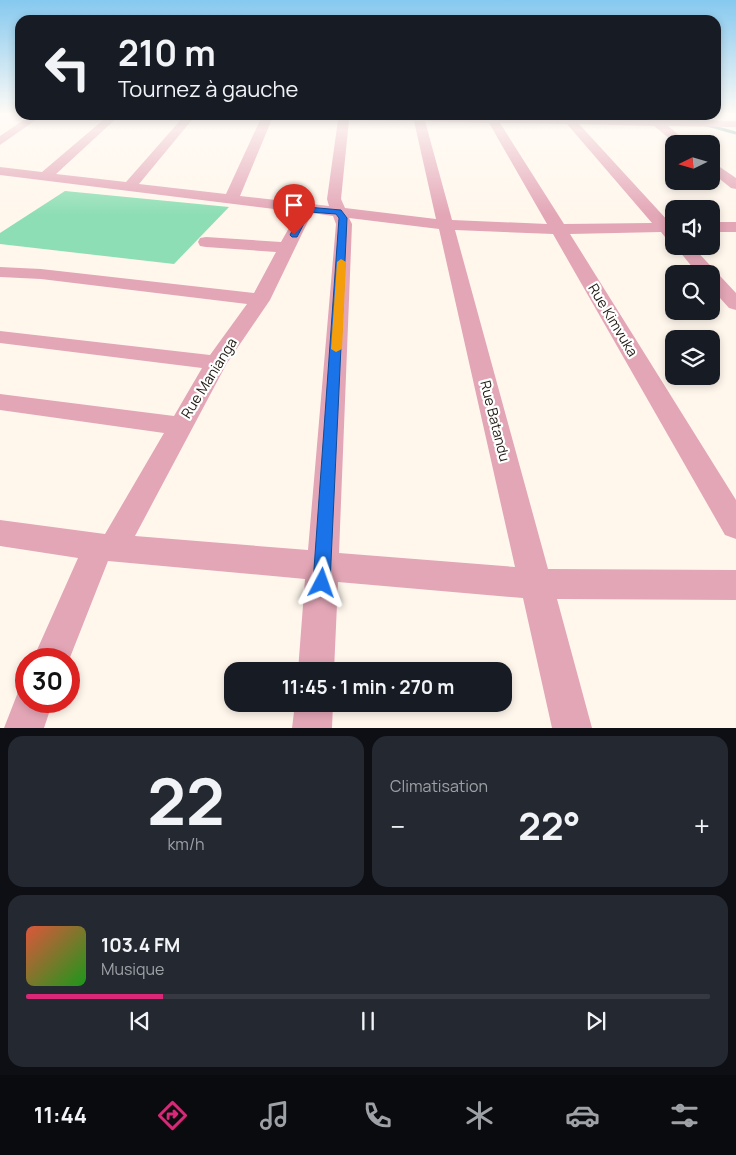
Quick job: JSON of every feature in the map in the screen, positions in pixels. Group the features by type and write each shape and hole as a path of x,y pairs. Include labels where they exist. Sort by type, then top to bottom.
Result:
{"street":[{"path":"45,176 78,147"},
{"path":"130,186 164,147"},
{"path":"230,200 254,147"},
{"path":"317,662 344,224 334,199 340,147"},
{"name":"Rue Batandu","path":"426,147 572,728"},
{"name":"Rue Kimvuka","path":"509,147 736,526"},
{"path":"594,147 665,224"},
{"path":"0,170 230,200 446,225 665,230"},
{"path":"720,172 736,185"},
{"name":"Rue Manianga","path":"56,648 105,548 216,363 260,300 307,209"},
{"path":"720,227 736,227"},
{"path":"206,242 288,248"},
{"path":"691,255 700,265"},
{"path":"0,272 41,274 260,300"},
{"path":"720,287 736,304"},
{"path":"0,337 216,363"},
{"path":"0,402 179,426"},
{"path":"0,533 105,548 536,584 736,585"},
{"path":"312,728 313,712"},
{"path":"24,728 30,713"}],"green space":[{"path":"65,191 229,207 174,264 0,244 0,233"}],"slow traffic":[{"path":"336,349 341,262"}],"route":[{"path":"294,235 307,209 339,212 342,215 344,224 322,583"}]}
